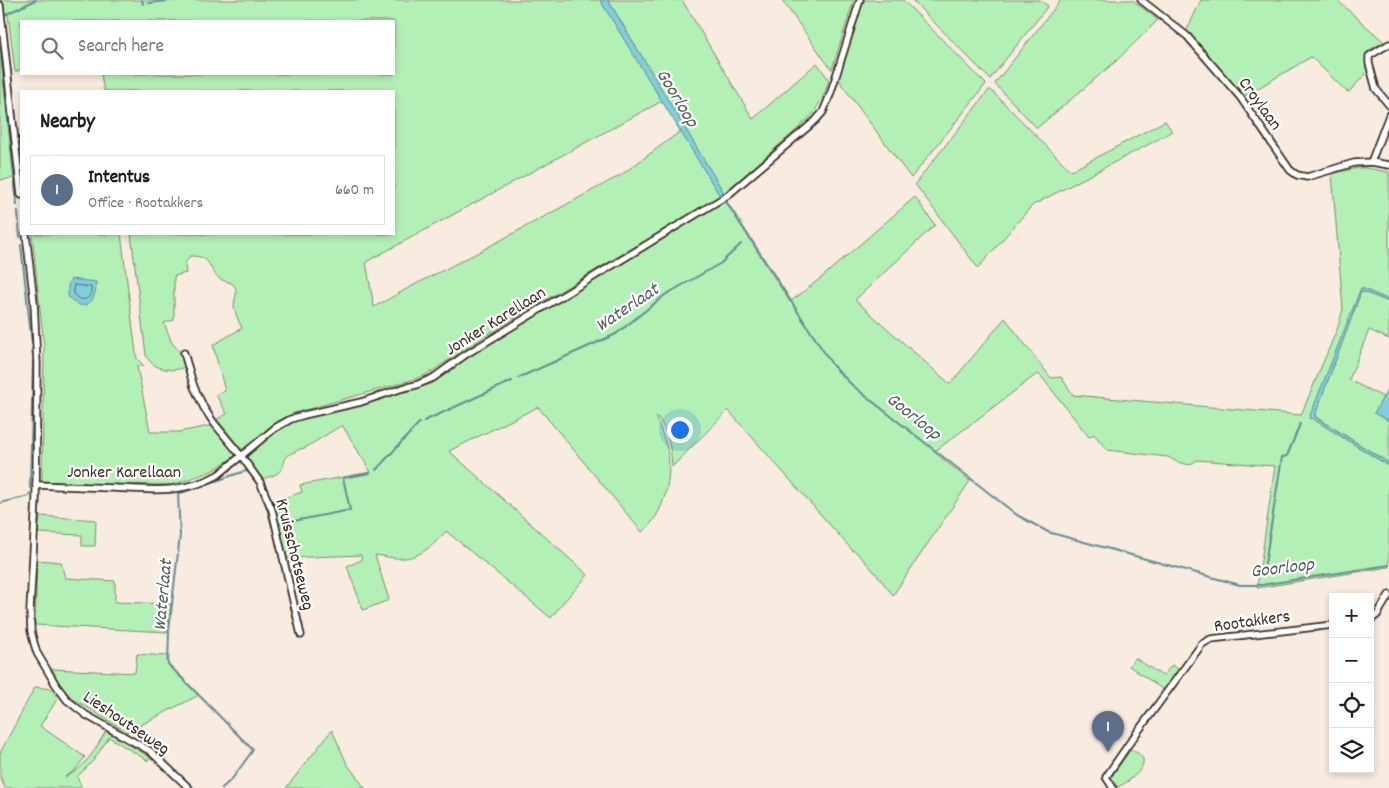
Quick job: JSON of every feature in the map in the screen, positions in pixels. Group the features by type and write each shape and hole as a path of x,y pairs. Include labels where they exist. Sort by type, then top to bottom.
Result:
{"street":[{"name":"Jonker Karellaan","path":"36,485 165,490 189,487 210,479 242,456 275,428 291,419 361,402 433,378 465,355 728,196 816,120 830,95 860,0"},
{"name":"Croylaan","path":"1141,0 1187,36 1240,97 1290,170 1297,175 1307,176 1354,163 1371,162 1389,165"},
{"path":"0,5 20,186"},
{"path":"1389,44 1369,56 1368,63 1376,89 1389,105"},
{"path":"1371,162 1389,115"},
{"name":"Lieshoutseweg","path":"26,235 34,302 37,363 36,485 30,610 31,631 37,652 67,700 86,715 150,751 189,788"},
{"name":"Kruisschotseweg","path":"184,353 194,387 204,408 260,482 272,510 301,635"},
{"path":"1374,617 1389,595"},
{"name":"Rootakkers","path":"1113,788 1106,777 1202,644 1211,639 1329,625"}],"green space":[{"path":"0,0 600,0 662,101 366,262 374,307 621,175 681,131 720,196 490,333 429,373 398,384 294,413 276,422 242,450 217,419 227,414 216,395 225,391 213,345 242,328 234,306 236,290 234,285 219,278 206,260 197,256 190,256 185,263 186,273 174,276 174,320 164,323 172,343 180,352 185,367 169,370 157,367 146,355 131,235 395,235 395,90 104,90 101,75 395,75 395,20 20,20 20,70 15,72 8,14 0,18"},
{"path":"608,0 682,0 753,119 817,63 829,80 824,95 813,114 724,193"},
{"path":"782,0 854,0 832,69 831,69"},
{"path":"862,0 903,0 986,84 911,178 838,77"},
{"path":"912,0 1040,0 1048,6 990,79"},
{"path":"1061,0 1132,0 1158,20 1115,62 1037,128 995,84"},
{"path":"1201,0 1337,0 1384,42 1367,52 1368,71 1349,92 1311,57 1243,97 1186,32"},
{"path":"0,46 14,178 0,180"},
{"path":"989,90 1071,171 1165,121 1172,131 1033,205 978,268 915,184"},
{"path":"1357,168 1389,172 1389,300 1361,288 1313,419 1389,466 1389,567 1257,588 1275,466 1197,460 1190,465 1177,462 1168,457 1107,450 1094,434 1089,437 1041,376 1037,374 934,452 970,481 893,595 872,569 853,551 728,410 672,467 667,435 658,417 656,418 667,448 669,459 668,482 662,505 650,525 642,532 538,407 449,451 588,575 551,618 446,531 421,553 400,558 375,555 389,600 363,610 347,566 362,560 361,555 285,558 273,502 302,492 300,485 371,472 342,425 305,448 286,456 281,470 272,476 262,479 247,457 280,428 289,423 410,389 725,201 790,302 821,278 915,197 935,225 855,300 950,384 1005,318 1051,378 1061,377 1073,395 1301,415 1338,327 1343,309 1332,174"},
{"path":"32,235 121,235 137,359 144,366 137,366 150,432 179,432 214,425 236,454 235,456 212,471 173,485 42,481 44,347"},
{"path":"1361,292 1389,302 1389,339 1369,330 1349,380 1383,397 1375,413 1389,421 1389,463 1315,415"},
{"path":"40,516 96,520 95,546 82,546 82,535 38,533"},
{"path":"37,560 61,562 65,578 115,581 115,602 171,604 167,632 35,625"},
{"path":"137,654 167,656 167,662 171,669 179,674 199,695 127,732 73,699 61,686 52,669 135,673"},
{"path":"1135,658 1163,676 1172,665 1181,671 1165,691 1129,666"},
{"path":"35,687 51,689 58,698 40,726 85,757 74,771 65,777 78,769 84,763 106,731 150,757 148,761 109,737 93,761 77,777 82,788 5,788 0,776 0,753"},
{"path":"332,730 347,764 365,788 286,788"},
{"path":"1131,749 1142,757 1143,763 1141,768 1128,781 1114,788 1111,781 1112,776"}],"water":[{"path":"600,0 608,0 724,193 720,196"},
{"path":"71,279 96,282 92,301 88,304 79,305 68,296 68,286"},
{"path":"1361,288 1389,300 1389,302 1361,292 1315,415 1316,418 1389,463 1389,466 1309,418"},
{"path":"1389,387 1389,421 1374,413"}],"waterway":[{"path":"2,16 36,0"},
{"path":"142,0 143,4"},
{"path":"148,3 178,0"},
{"path":"0,45 17,205"},
{"name":"Goorloop","path":"724,198 833,366 868,398 1017,515 1048,532 1240,585 1261,585 1389,565"},
{"path":"18,211 20,237"},
{"name":"Waterlaat","path":"518,378 616,334 665,295 721,263 741,244"},
{"path":"21,245 32,344"},
{"path":"32,349 33,355"},
{"path":"30,488 33,360"},
{"name":"Waterlaat","path":"424,421 512,381"},
{"name":"Waterlaat","path":"376,470 419,423"},
{"path":"1263,576 1282,457 1287,456 1300,424"},
{"name":"Waterlaat","path":"222,788 232,779 253,750 168,664 169,630 180,535 178,494 245,471 249,472 260,487"},
{"name":"Waterlaat","path":"278,524 350,510 343,478 370,473"},
{"path":"0,503 29,496 30,493"},
{"name":"Waterlaat","path":"264,498 272,526"}],"place":[{"name":"Intentus","path":"1108,752"}]}
